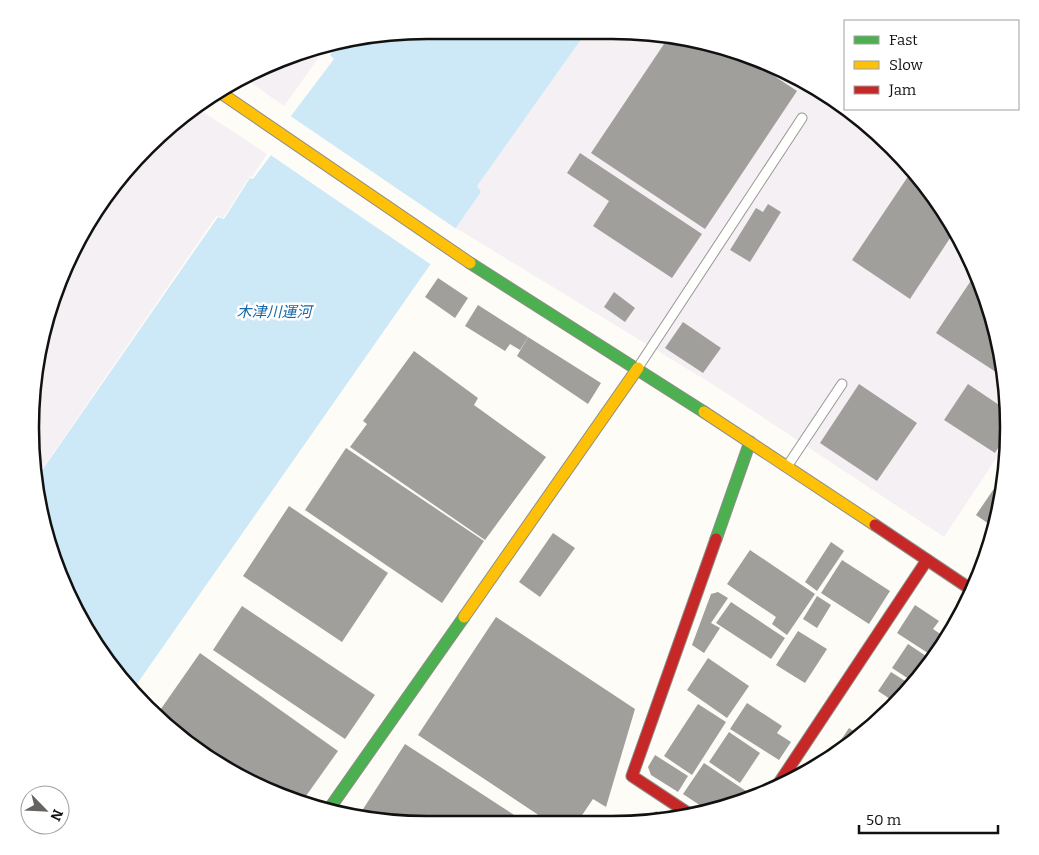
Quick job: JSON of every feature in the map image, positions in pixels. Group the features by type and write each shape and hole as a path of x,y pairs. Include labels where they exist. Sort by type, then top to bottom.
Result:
{"street":[{"path":"225,96 446,248 638,368 966,586"},
{"path":"332,804 638,368"},
{"path":"683,810 632,776 750,442"},
{"path":"784,775 927,560"}],"lane":[{"path":"638,368 802,118"},
{"path":"786,466 842,384"}],"shaded area":[{"path":"581,39 637,40 687,46 736,59 783,79 827,104 868,135 904,171 935,212 948,233 971,279 980,303 993,352 999,402 999,454 944,537 717,387 456,228 481,192 476,187"},
{"path":"321,54 284,106 250,82 279,68"},
{"path":"202,111 267,154 252,177 250,176 223,218 217,215 41,470 39,428 42,377 52,327 68,279 91,233 119,191 135,171 171,135"}],"water":[{"name":"木津川運河","path":"581,39 477,186 481,192 136,685 104,643 91,622 68,576 52,528 41,471 218,217 224,219 250,178 253,179 271,155 291,116 334,59 330,55 334,50 352,46 402,40"}],"pier":[{"path":"289,115 458,230 433,266 269,154"}],"building":[{"path":"665,42 687,46 736,59 768,72 797,91 705,229 591,153"},
{"path":"580,153 702,234 672,278 593,226 609,201 567,173"},
{"path":"908,176 935,212 950,238 910,299 852,260"},
{"path":"768,204 781,212 750,262 730,250 756,208 763,212"},
{"path":"438,278 468,298 455,318 425,297"},
{"path":"971,280 987,327 996,372 936,333"},
{"path":"614,292 635,308 625,322 604,307"},
{"path":"478,305 528,337 520,350 510,344 505,351 465,326"},
{"path":"683,322 721,348 703,373 665,348"},
{"path":"528,337 601,383 588,404 517,356"},
{"path":"414,351 478,398 474,405 546,457 485,540 350,447 367,424 363,421"},
{"path":"859,384 917,423 877,481 820,443"},
{"path":"968,384 999,405 999,446 995,453 944,420"},
{"path":"346,448 484,541 442,603 305,510"},
{"path":"996,486 988,523 976,515"},
{"path":"289,506 388,573 342,642 243,576"},
{"path":"553,533 575,548 540,597 519,582"},
{"path":"831,542 844,551 817,591 805,582"},
{"path":"750,550 815,594 787,635 772,624 776,617 727,584"},
{"path":"842,560 890,591 869,624 821,593"},
{"path":"718,592 728,598 711,623 720,628 704,653 692,645 711,594"},
{"path":"817,596 831,605 817,628 803,619"},
{"path":"731,602 785,638 771,659 716,623"},
{"path":"915,605 939,621 933,629 941,634 928,653 897,633"},
{"path":"242,606 375,695 345,739 213,650"},
{"path":"496,617 635,709 606,807 593,799 581,816 540,816 418,735"},
{"path":"798,631 827,649 805,683 776,665"},
{"path":"908,644 926,656 908,679 892,668"},
{"path":"200,653 338,751 305,797 279,787 233,764 191,736 161,710"},
{"path":"708,658 749,686 727,718 687,690"},
{"path":"891,672 906,682 889,699 878,691"},
{"path":"747,703 782,726 777,733 791,742 779,760 730,729"},
{"path":"698,704 726,722 692,775 664,756"},
{"path":"849,728 854,731 848,736 840,742"},
{"path":"729,732 760,753 740,783 709,762"},
{"path":"405,744 516,816 428,816 362,811"},
{"path":"655,755 688,776 678,792 651,775 648,767"},
{"path":"704,763 747,792 701,806 683,794"}],"traffic: fast":[{"path":"470,263 704,412"},
{"path":"716,539 750,442"},
{"path":"332,804 464,617"}],"traffic: slow":[{"path":"225,96 470,263"},
{"path":"464,617 638,368"},
{"path":"704,412 875,525"}],"traffic: jam":[{"path":"875,525 966,586"},
{"path":"683,810 632,776 716,539"},
{"path":"784,775 927,560"}]}
